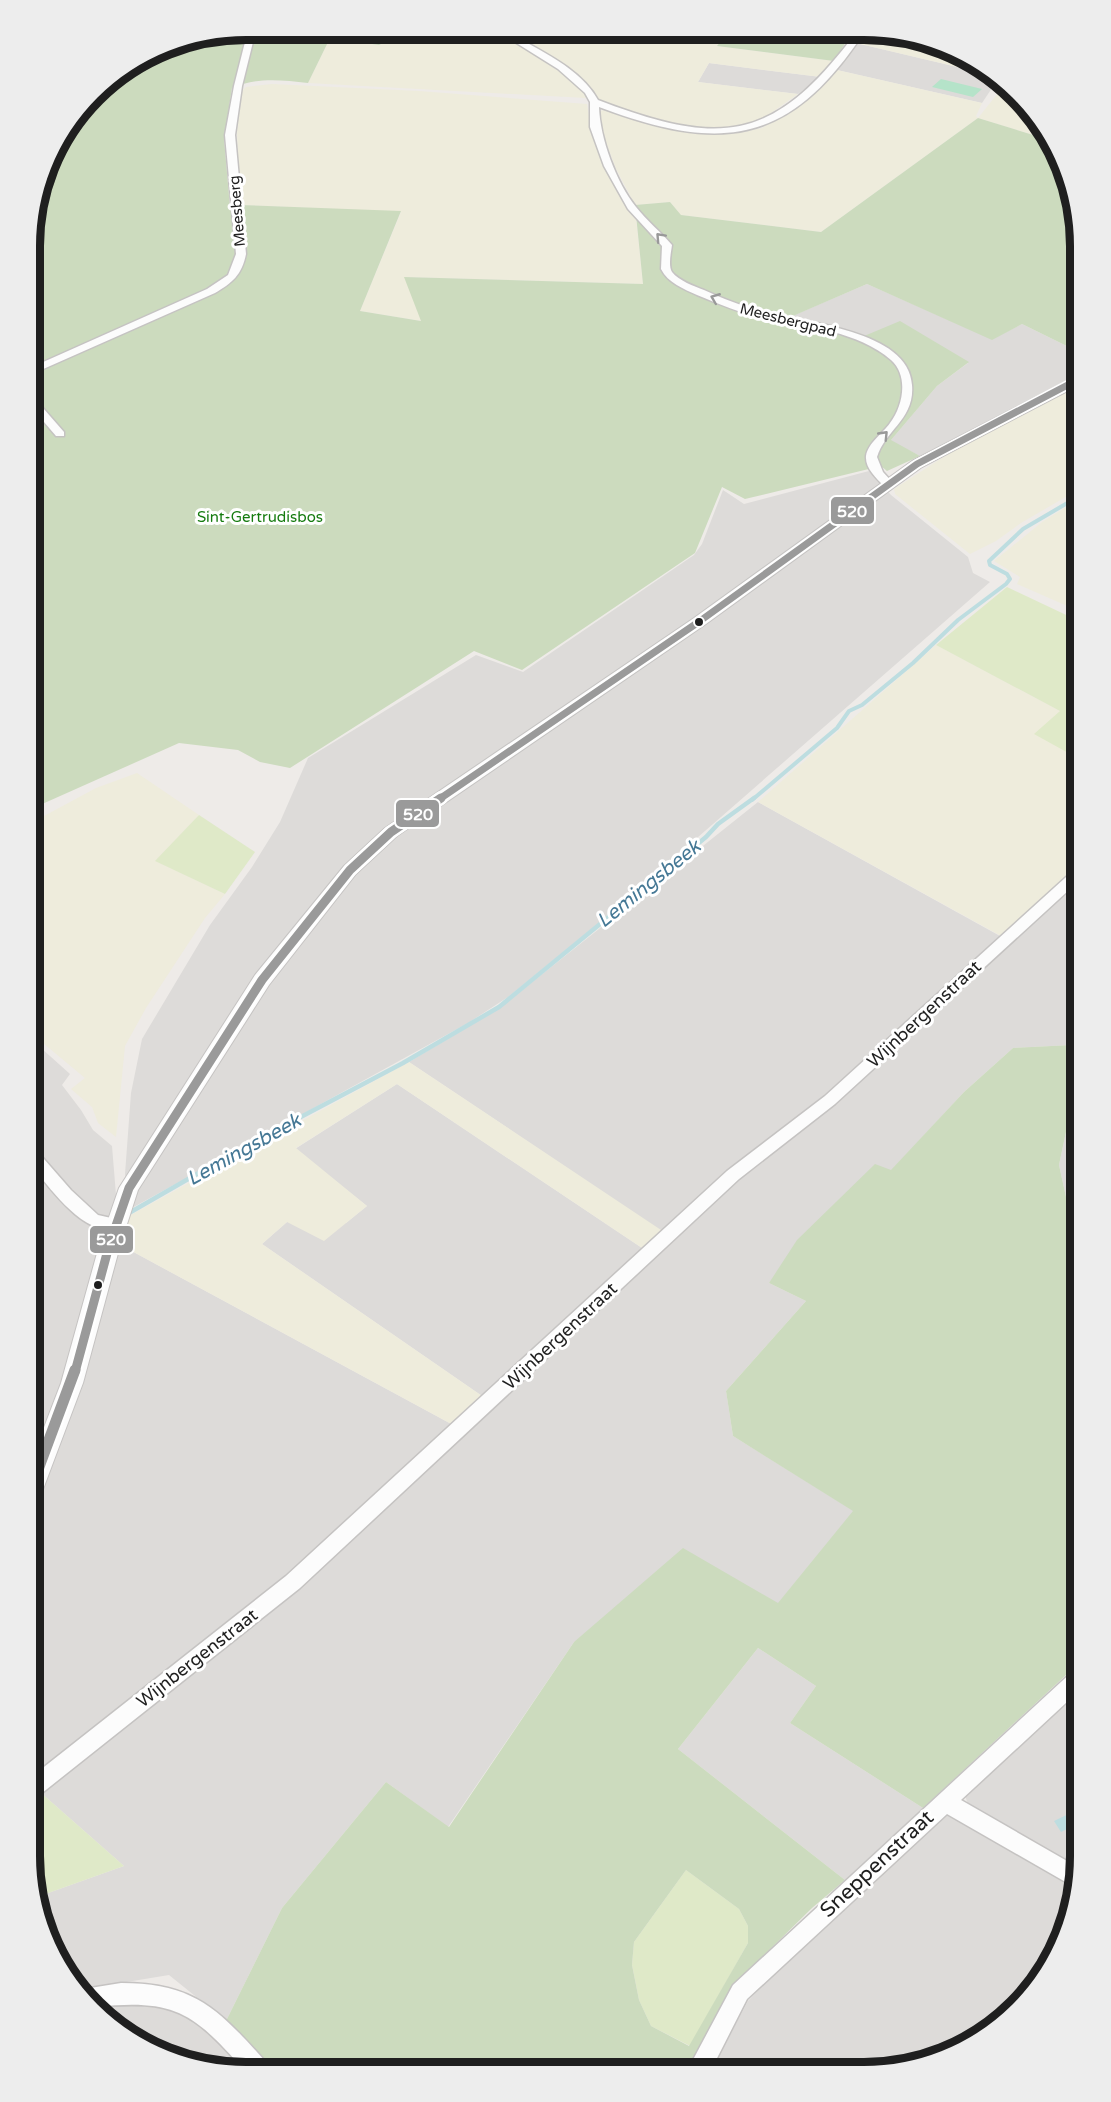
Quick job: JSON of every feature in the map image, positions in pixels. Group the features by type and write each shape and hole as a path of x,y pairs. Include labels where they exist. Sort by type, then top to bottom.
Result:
{"street":[{"path":"517,41 576,79 589,92 594,102 670,126 717,131 750,128 773,118 819,83 837,65 855,40"},
{"name":"Meesberg","path":"40,367 211,291 234,277 239,269 241,254 230,135 238,86 249,41"},
{"name":"Meesbergpad","path":"594,102 595,127 609,166 637,215 667,245 666,272 683,285 746,310 813,324 862,340 897,360 907,376 906,399 895,423 876,442 872,452 873,463 878,475 888,484"},
{"path":"40,1469 57,1429 114,1224 129,1188 262,980 337,886 370,850 399,827 700,621 917,464 1070,384"},
{"path":"40,411 60,434"},
{"name":"Wijnbergenstraat","path":"40,1782 293,1582 733,1175 830,1100 1070,881"},
{"path":"40,1169 93,1221 114,1224"},
{"name":"Sneppenstraat","path":"704,2062 740,1992 1070,1686"},
{"path":"944,1801 1069,1874"},
{"path":"97,1996 140,1993 158,1994 182,2001 201,2012 228,2035 251,2062"}],"shaded area":[{"path":"721,40 717,46 834,61 821,77 709,63 698,82 798,94 757,123 721,130 682,127 598,102 587,84 570,69 522,41"},
{"path":"858,40 864,40 905,44 931,51 970,70 856,43"},
{"path":"329,41 379,45 387,41 512,41 577,83 586,98 308,83"},
{"path":"856,43 970,70 993,86 982,103 837,70"},
{"path":"709,63 821,77 798,94 698,82"},
{"path":"837,70 982,103 976,116 978,118 821,232 681,215 670,202 635,205 616,169 597,118 596,112 608,109 677,129 713,133 744,132 762,128 777,118"},
{"path":"272,84 419,91 587,104 591,128 636,217 643,284 405,277 422,321 360,311 401,212 240,205 237,133 240,93 246,87"},
{"path":"999,91 1019,111 1039,137 978,118"},
{"path":"867,284 992,339 1022,324 1070,348 1070,379 920,456 890,441 937,386 968,363 778,322"},
{"path":"1070,390 1070,494 1021,523 996,541 970,554 895,494 894,489 1004,422"},
{"path":"869,471 891,495 968,557 973,573 990,582 611,913 508,997 468,1023 130,1209 125,1174 131,1093 142,1039 210,925 252,867 280,822 308,758 476,655 523,672 694,555 702,544 723,490 744,504"},
{"path":"1070,505 1070,607 1017,584 1020,577 994,561 1042,522"},
{"path":"936,645 1070,716 1070,874 1001,936 758,802"},
{"path":"137,773 199,815 156,861 225,894 205,918 146,1008 125,1046 116,1137 98,1123 92,1107 71,1089 85,1078 40,1040 40,818 96,788"},
{"path":"758,802 1000,936 1070,875 1070,1045 1013,1048 964,1092 891,1171 769,1283 806,1301 726,1391 733,1436 854,1511 778,1604 574,1642 448,1827 386,1782 282,1908 226,2021 169,1975 90,1988 75,1970 62,1947 51,1922 44,1895 124,1866 40,1792 563,1340 675,1240 409,1062 500,1008"},
{"path":"40,1047 70,1074 62,1085 93,1130 112,1146 116,1195 115,1242 455,1426 292,1576 40,1775"},
{"path":"409,1062 664,1232 645,1250 397,1084 296,1148 367,1206 324,1241 287,1222 262,1244 485,1398 455,1426 115,1242 127,1217"},
{"path":"397,1084 645,1250 485,1398 262,1244 287,1222 346,1223 367,1206 295,1149"},
{"path":"1070,1113 1070,1207 1059,1165"},
{"path":"758,1648 816,1686 790,1723 923,1808 845,1880 678,1749"},
{"path":"1070,1695 1070,1864 969,1807 963,1790"},
{"path":"947,1813 1069,1882 1060,1922 1049,1947 1028,1981 1010,2001 979,2027 931,2051 891,2060 864,2062 715,2062 748,2001 780,1965"},
{"path":"127,2003 173,2007 207,2032 235,2061 193,2054 168,2046 132,2027 107,2006"}],"green space":[{"path":"721,40 846,42 834,61 717,46"},
{"name":"Sint-Gertrudisbos","path":"233,41 329,41 308,83 260,81 232,88 224,139 230,207 240,205 401,211 360,311 421,321 404,277 643,284 635,205 670,202 681,215 821,232 978,118 1039,137 1060,180 1067,206 1070,246 1070,348 1022,324 992,340 867,284 779,322 857,339 900,321 969,362 937,386 891,440 920,456 887,471 881,466 745,499 722,487 695,553 522,670 474,651 290,768 260,762 238,750 179,743 40,805 40,246 42,220 51,180 75,132 111,92 132,75 168,56 206,44"},
{"name":"Sint-Gertrudisbos","path":"350,41 387,41 379,45"},
{"path":"941,79 982,89 973,97 932,87"},
{"path":"1007,587 1070,617 1070,754 1034,734 1060,711 936,645"},
{"path":"199,815 255,852 225,894 155,861"},
{"path":"1070,1045 1070,1113 1059,1165 1070,1207 1070,1671 923,1808 790,1723 816,1686 758,1648 678,1749 845,1880 812,1908 736,1983 691,2062 265,2062 226,2021 282,1908 386,1782 449,1827 574,1642 683,1548 778,1603 853,1511 733,1436 726,1391 806,1301 769,1283 797,1240 875,1164 891,1170 964,1092 1013,1048","holes":["686,1870 739,1909 748,1926 748,1943 689,2046 651,2026 639,2000 632,1965 634,1942"]},
{"path":"40,1792 124,1866 44,1895 40,1856"},
{"path":"686,1870 739,1909 748,1926 748,1943 690,2046 651,2026 639,2000 632,1965 634,1942"}],"water":[{"path":"1070,1813 1070,1828 1061,1832 1054,1821"}],"waterway":[{"name":"Lemingsbeek","path":"752,800 837,728 849,711 862,705 913,663 958,620 1006,584 1010,579 1007,574 990,565 989,561 1023,529 1070,501"},
{"name":"Lemingsbeek","path":"129,1213 230,1155 254,1146 278,1129 403,1063 499,1007 706,837 718,824 754,798"}],"transit line":[{"name":"520","path":"40,1465 72,1383 109,1246 129,1188 262,980 350,870 391,832 700,621 917,464 1070,384"}]}
